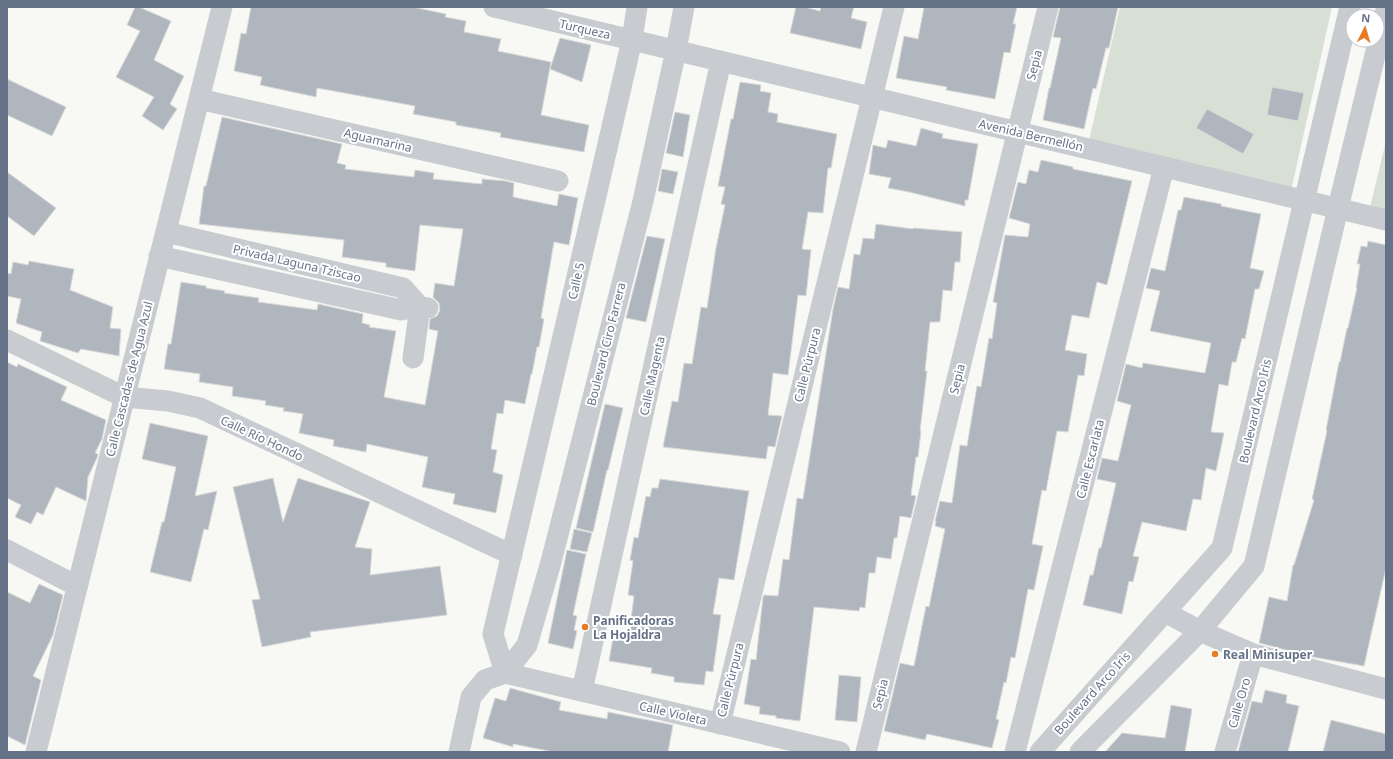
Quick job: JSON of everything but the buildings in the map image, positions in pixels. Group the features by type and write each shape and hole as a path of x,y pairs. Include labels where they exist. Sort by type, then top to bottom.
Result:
{"street":[{"name":"Calle Cascadas de Agua Azul","path":"36,752 222,7"},
{"name":"Turqueza","path":"494,7 676,50"},
{"name":"Calle 5","path":"505,673 494,634 632,40 637,7"},
{"name":"Boulevard Ciro Farrera","path":"505,673 527,645 551,562 641,208 684,7"},
{"name":"Calle Púrpura","path":"720,724 894,7"},
{"name":"Sepia","path":"866,752 1048,7"},
{"name":"Boulevard Arco Iris","path":"1040,752 1222,548 1350,7"},
{"path":"1080,752 1200,631 1254,566 1386,10"},
{"name":"Avenida Bermellón","path":"676,50 1386,220"},
{"name":"Calle Magenta","path":"582,691 721,61"},
{"name":"Aguamarina","path":"199,99 558,181"},
{"name":"Calle Escarlata","path":"1015,752 1164,167"},
{"name":"Privada Laguna Tziscao","path":"166,232 403,288 424,307"},
{"name":"Privada Laguna Tziscao","path":"159,256 401,310 424,307"},
{"path":"413,358 424,307"},
{"name":"Calle Río Hondo","path":"7,340 124,397 168,401 200,408 512,555"},
{"path":"7,550 77,586"},
{"path":"1165,612 1200,631 1253,654 1386,689"},
{"name":"Calle Oro","path":"1225,752 1253,654"},
{"path":"459,752 471,696 485,680 505,673"},
{"name":"Calle Violeta","path":"505,673 840,752"}],"shaded area":[{"path":"1120,7 1332,7 1291,191 1089,140"},
{"path":"1386,141 1386,211 1370,207"}],"place":[{"name":"Panificadoras La Hojaldra","path":"585,627"},
{"name":"Real Minisuper","path":"1215,654"}]}
